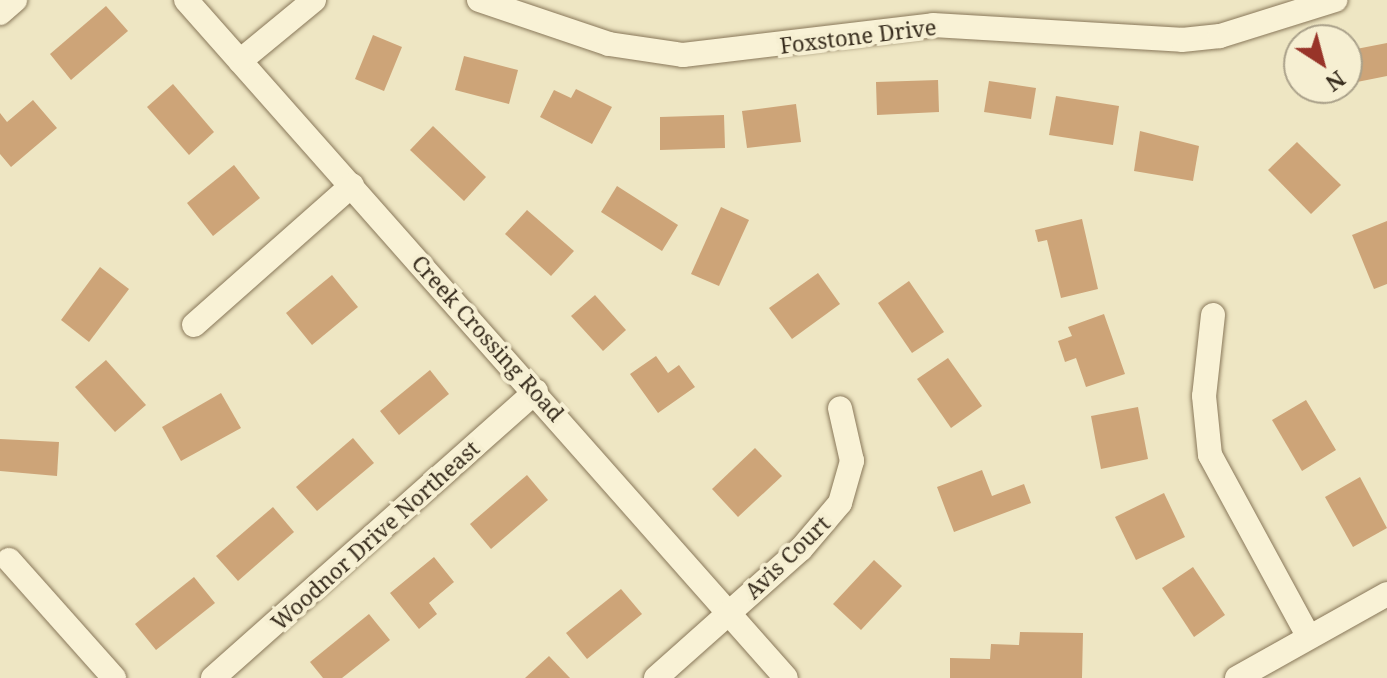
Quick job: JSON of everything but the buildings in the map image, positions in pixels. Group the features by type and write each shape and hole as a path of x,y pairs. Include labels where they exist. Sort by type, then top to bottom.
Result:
{"street":[{"path":"0,13 15,0"},
{"name":"Creek Crossing Road","path":"186,0 536,391 786,678"},
{"path":"240,61 314,0"},
{"name":"Foxstone Drive","path":"479,0 609,44 683,55 933,25 1182,40 1220,36 1335,0"},
{"path":"194,325 352,185"},
{"path":"1213,315 1204,396 1210,455 1309,637"},
{"name":"Woodnor Drive Northeast","path":"213,678 536,391"},
{"name":"Avis Court","path":"656,678 801,549 840,503 852,461 840,408"},
{"path":"9,560 114,678"},
{"path":"1237,678 1387,594"}]}
